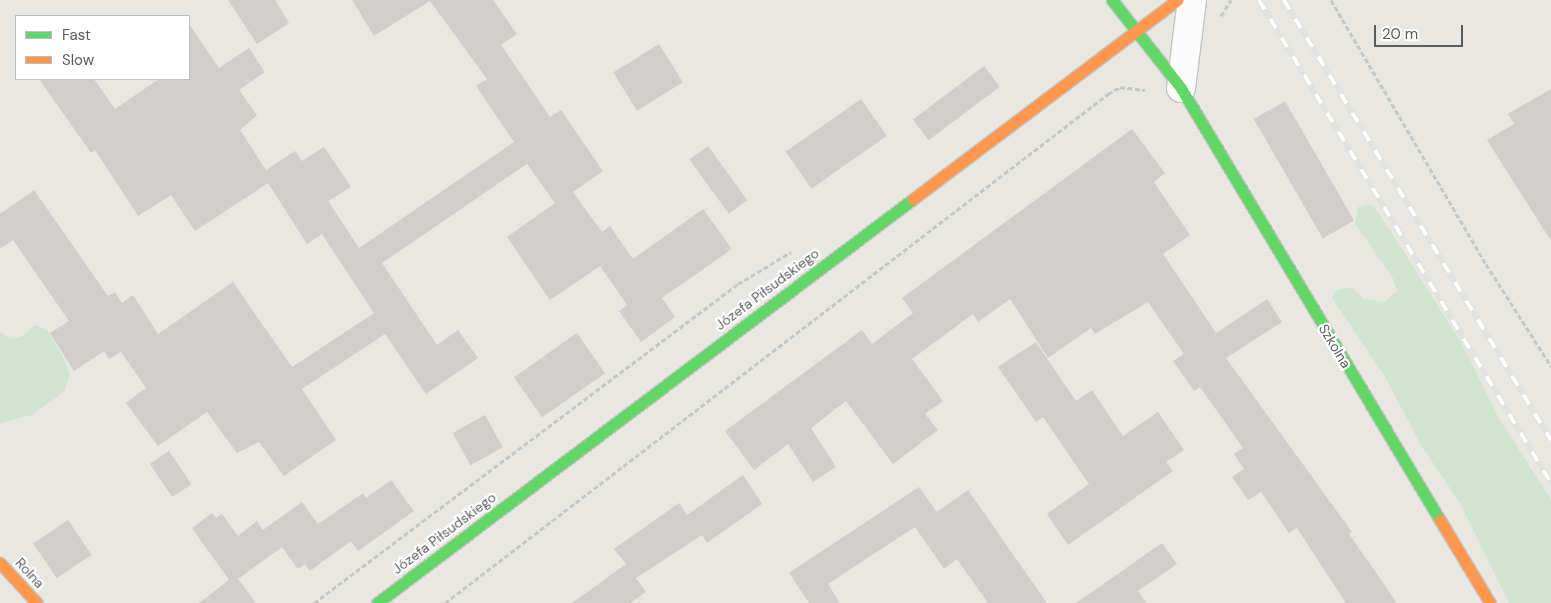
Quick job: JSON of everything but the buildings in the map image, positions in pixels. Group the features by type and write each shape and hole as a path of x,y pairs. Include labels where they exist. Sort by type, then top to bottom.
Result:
{"main road":[{"name":"Szkolna","path":"1112,0 1139,31 1181,88 1490,603"},
{"name":"Józefa Piłsudskiego","path":"377,603 1139,31 1176,0"},
{"name":"Rolna","path":"0,563 37,603"}],"street":[{"path":"1181,88 1192,0"}],"path":[{"path":"1331,0 1486,264 1551,366"},
{"path":"445,603 1108,94 1120,87 1149,91"},
{"path":"314,603 738,284 800,247"}],"green space":[{"path":"1374,206 1408,258 1466,351 1497,415 1551,500 1551,603 1509,603 1460,503 1421,445 1384,375 1332,298 1338,289 1353,288 1363,299 1385,302 1397,291 1392,276 1355,224 1358,207"},
{"path":"35,325 47,330 62,355 70,374 64,392 32,415 0,423 0,332 10,339 23,336"}],"railway":[{"path":"1259,0 1551,483"},
{"path":"1284,0 1551,440"}],"traffic: fast":[{"path":"1112,0 1181,88 1440,520"},
{"path":"377,603 913,199"}],"traffic: slow":[{"path":"913,199 1177,0"},
{"path":"1440,520 1490,603"},
{"path":"0,563 37,603"}]}
